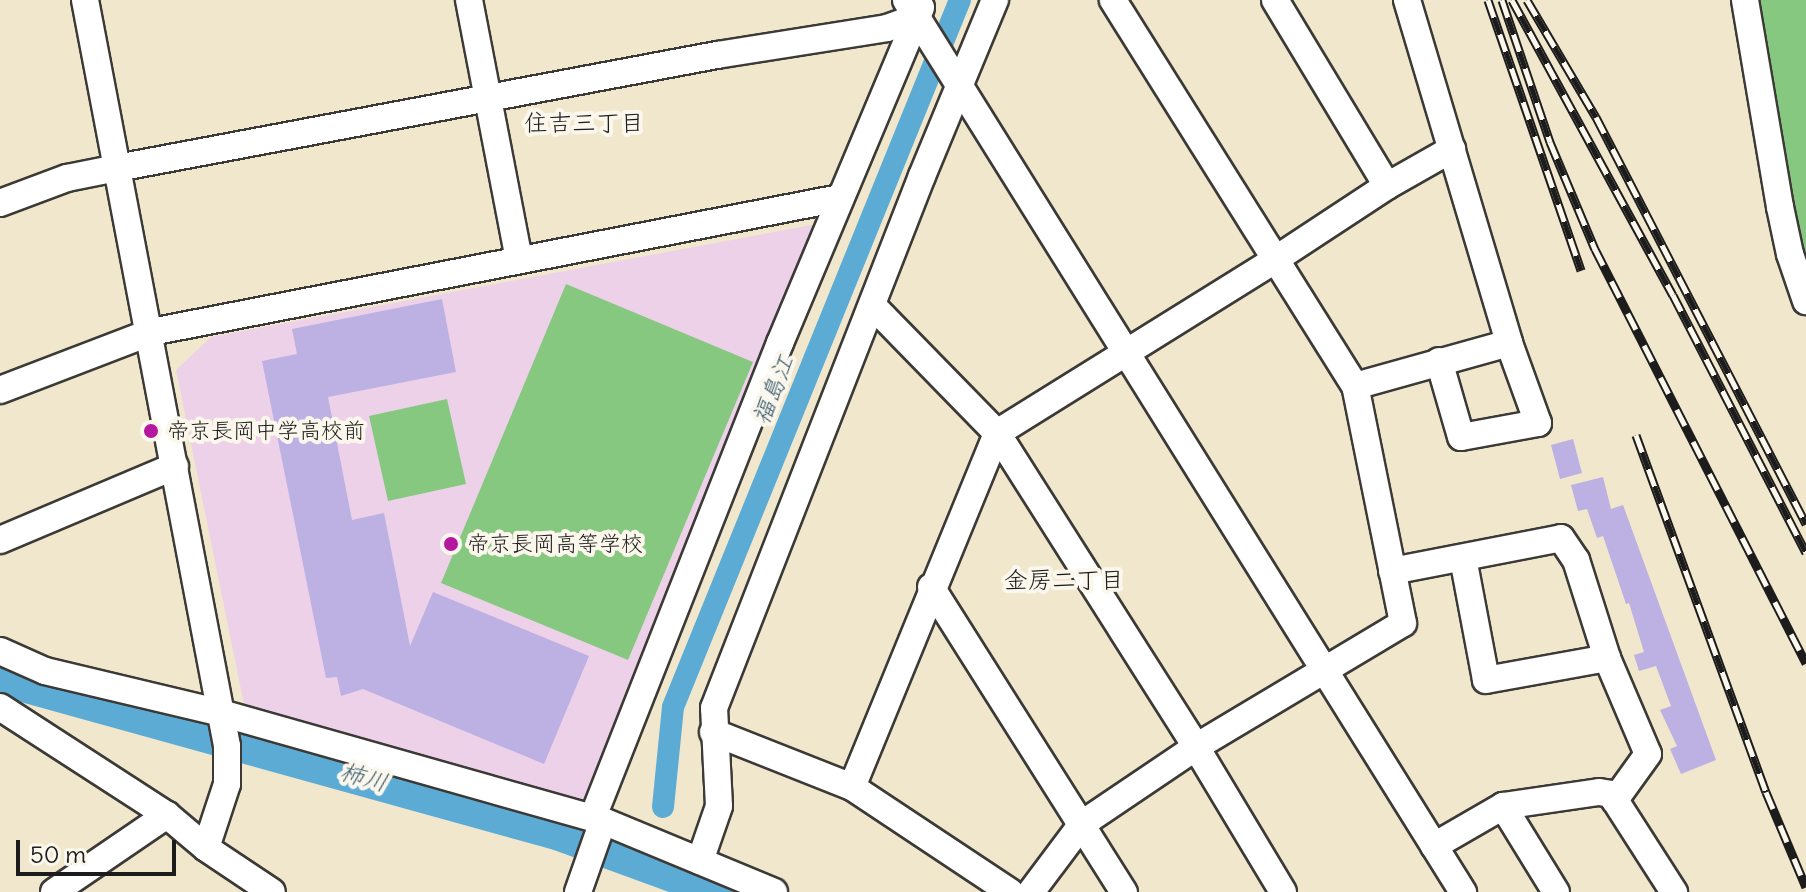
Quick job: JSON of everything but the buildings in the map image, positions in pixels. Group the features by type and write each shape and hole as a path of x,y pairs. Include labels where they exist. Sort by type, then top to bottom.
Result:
{"street":[{"path":"85,0 151,332 222,721 227,767 223,798 206,848"},
{"path":"469,0 519,259"},
{"path":"700,861 719,806 721,787 713,732 714,708 873,306 957,81 995,0"},
{"path":"1031,892 1082,824 1196,747 1323,668 1403,623 1355,386 1113,0"},
{"path":"1275,0 1387,186"},
{"path":"1407,0 1509,343 1538,423 1461,437 1439,361"},
{"path":"1745,0 1782,219 1806,301"},
{"path":"1,199 67,178 117,168 487,98 887,28 918,12"},
{"path":"918,12 957,81 1463,892"},
{"path":"578,892 599,822 840,198 918,12"},
{"path":"852,787 931,587 997,433 1387,186 1452,149"},
{"path":"0,390 151,332 840,198"},
{"path":"873,306 997,433 1196,747 1283,892"},
{"path":"1355,386 1509,343"},
{"path":"0,540 175,466"},
{"path":"1392,571 1561,538 1576,560 1607,658 1648,754 1615,800"},
{"path":"1463,558 1486,680 1607,658"},
{"path":"931,587 1124,892"},
{"path":"0,651 45,671 599,822 774,892"},
{"path":"0,707 167,815 206,848 272,892"},
{"path":"713,732 852,787 1010,892"},
{"path":"1434,846 1503,806 1599,792 1611,794 1674,892"},
{"path":"1503,806 1556,892"},
{"path":"54,892 167,815"}],"shaded area":[{"name":"帝京長岡高等学校","path":"817,224 581,817 247,719 176,370 211,337"}],"green space":[{"path":"1756,0 1806,0 1806,276 1796,243"},
{"path":"566,284 753,362 628,660 441,583"},
{"path":"447,399 466,484 388,501 369,416"}],"waterway":[{"name":"福島江","path":"663,807 673,707 960,0"},
{"name":"柿川","path":"0,673 23,683 557,831 725,892"}],"railway":[{"path":"1488,0 1581,270"},
{"path":"1502,0 1550,142 1595,249 1806,663"},
{"path":"1512,0 1673,295 1806,553"},
{"path":"1527,0 1596,117 1806,524"},
{"path":"1636,435 1766,792 1806,887"}],"place":[{"name":"帝京長岡中学高校前","path":"151,431"},
{"name":"帝京長岡高等学校","path":"451,544"}],"district":[{"name":"住吉三丁目","path":"584,123"},
{"name":"金房二丁目","path":"1064,580"}]}
